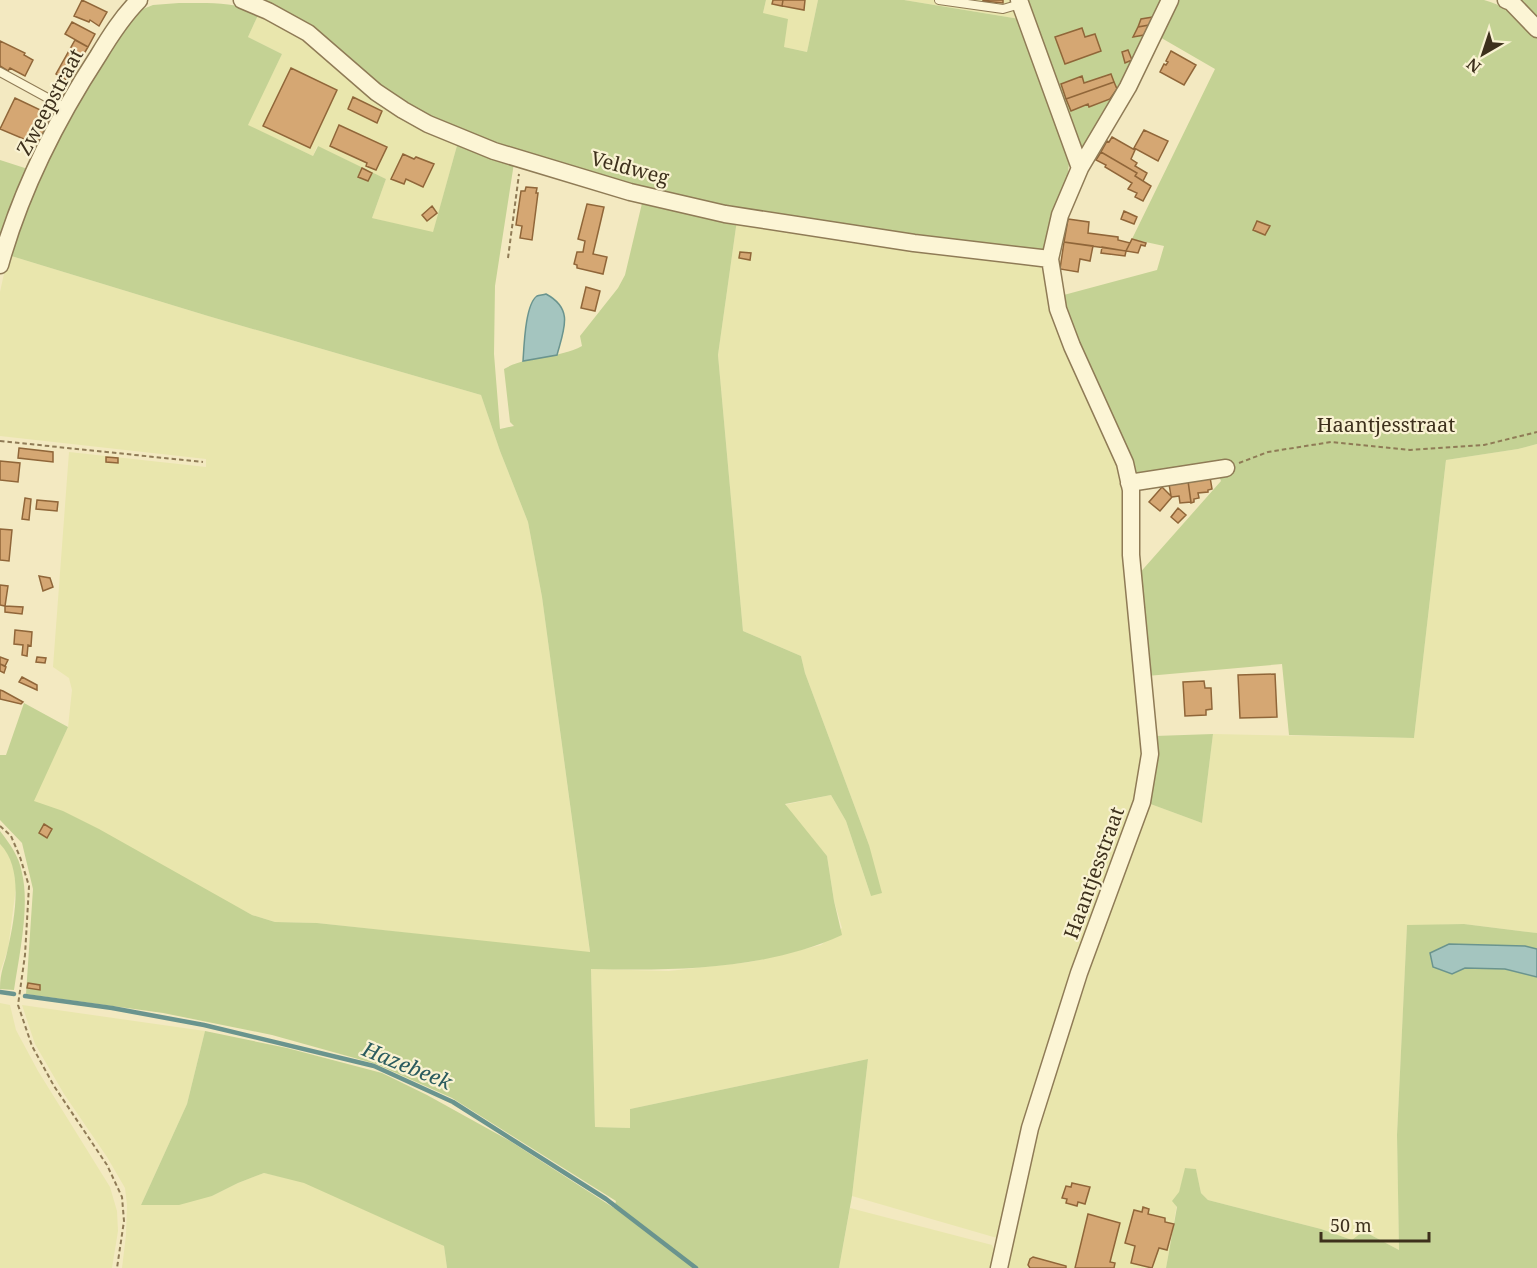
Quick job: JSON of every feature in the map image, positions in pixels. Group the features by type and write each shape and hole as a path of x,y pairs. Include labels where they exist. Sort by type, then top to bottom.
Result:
{"street":[{"name":"Zweepstraat","path":"0,265 8,235 66,108 118,25 139,0"},
{"name":"Veldweg","path":"242,0 308,33 376,93 428,124 485,148 630,192 725,214 914,243 1050,259"},
{"name":"Haantjesstraat","path":"999,1268 1030,1128 1079,974 1142,802 1150,754 1131,555 1131,490 1125,463 1072,346 1058,309 1050,259 1060,215 1080,168 1128,87 1170,0"},
{"path":"1506,0 1511,2 1537,29"},
{"path":"1020,2 1080,168"},
{"path":"1129,483 1226,468"}],"lane":[{"path":"939,0 1004,9 1020,2"},
{"path":"0,72 66,108"}],"path":[{"path":"508,258 521,159"},
{"name":"Haantjesstraat","path":"1226,468 1268,452 1331,442 1410,450 1484,445 1537,432"},
{"path":"0,441 203,462"},
{"path":"0,825 11,836 29,886 25,955 18,1005 32,1046 54,1086 107,1165 122,1197 124,1221 117,1268"}],"shaded area":[{"path":"766,0 818,0 807,52 784,47 763,13"},
{"path":"904,0 1014,0 1020,19"},
{"path":"259,13 296,30 458,142 433,233 372,218 386,179 317,146 313,156 247,125 282,54 248,37"},
{"path":"737,220 1040,264 1050,295 1115,454 1122,491 1124,565 1142,742 1142,775 1135,803 1025,1119 997,1238 852,1196 868,1059 630,1109 630,1128 595,1127 591,969 669,971 750,962 821,945 842,928 834,901 827,856 784,805 831,795 846,821 871,896 869,845 805,673 801,656 743,631 718,355"},
{"path":"8,255 481,395 528,522 542,597 590,953 317,923 275,922 252,915 33,801 68,727 72,690 69,678 53,667 69,452 206,467 206,459 0,436 0,292"},
{"path":"1537,444 1537,933 1464,924 1407,926 1397,1135 1399,1250 1369,1234 1352,1240 1321,1229 1208,1200 1201,1193 1196,1169 1186,1168 1179,1192 1166,1268 1004,1268 1038,1120 1145,802 1202,823 1213,734 1414,738 1446,460"},
{"path":"0,844 7,851 13,865 16,887 8,949 0,972"},
{"path":"0,1003 10,1005 16,1030 38,1071 110,1187 117,1211 118,1231 112,1268 0,1268"},
{"path":"22,1005 205,1031 187,1104 141,1205 212,1196 264,1173 304,1182 444,1246 447,1268 122,1268 126,1235 125,1188 64,1094 35,1044"},
{"path":"850,1208 992,1245 996,1268 839,1268"}],"green space":[{"path":"251,0 766,0 763,13 788,19 784,47 807,52 818,0 904,0 1020,19 1066,142 1069,164 1067,179 1047,247 1043,250 777,218 596,176 433,122"},
{"path":"1028,0 1166,0 1134,65 1083,152 1080,149"},
{"path":"1172,0 1484,0 1507,10 1537,36 1537,444 1446,460 1414,738 1289,735 1282,664 1147,676 1137,576 1221,481 1215,466 1134,477 1060,296 1157,270 1164,246 1132,239 1215,69 1158,36"},
{"path":"1521,0 1537,0 1537,17"},
{"path":"179,3 239,6 259,13 248,37 282,54 248,125 313,156 318,146 386,179 372,218 433,232 458,142 514,163 495,286 494,354 500,429 514,426 510,422 504,369 523,361 563,353 582,346 580,336 618,288 625,275 643,199 737,220 718,355 743,631 801,656 805,673 869,845 882,893 871,896 846,821 831,795 785,804 827,856 842,935 813,947 751,962 687,968 591,969 595,1127 630,1128 630,1109 868,1059 852,1196 839,1268 447,1268 444,1246 304,1183 264,1173 212,1196 179,1205 141,1205 187,1104 205,1031 287,1048 382,1073 510,1141 614,1208 616,1201 452,1098 376,1064 272,1035 163,1013 26,994 33,889 22,843 0,820 0,755 6,755 24,703 68,727 34,801 63,811 99,829 252,915 275,922 317,923 590,952 542,597 528,522 481,395 8,255 36,183 72,107 122,31 143,9 153,5"},
{"path":"0,160 31,170 0,249"},
{"path":"1213,734 1202,823 1145,802 1155,736"},
{"path":"0,831 11,846 21,867 24,886 23,931 14,990 0,989 13,922 16,893 12,866 8,854 0,844"},
{"path":"1464,924 1537,933 1537,949 1525,946 1465,968 1505,969 1537,977 1537,1268 1166,1268 1177,1207 1172,1201 1179,1192 1185,1168 1196,1169 1201,1193 1208,1200 1321,1229 1352,1240 1361,1233 1369,1234 1399,1250 1397,1135 1407,925"}],"water":[{"path":"546,294 561,306 564,313 564,328 557,355 523,361 530,308 537,296"},
{"path":"1449,944 1525,946 1537,949 1537,977 1505,969 1465,968 1452,974 1433,967 1430,953"}],"building":[{"path":"82,0 107,12 99,26 90,20 89,22 74,16"},
{"path":"773,0 783,0 782,6 772,4"},
{"path":"783,0 805,0 804,10 782,6"},
{"path":"1003,0 1003,3 983,1"},
{"path":"1153,17 1149,25 1138,27 1141,19"},
{"path":"72,22 95,34 88,47 65,34"},
{"path":"1149,25 1144,35 1133,37 1138,27"},
{"path":"1082,28 1085,37 1095,34 1101,51 1065,64 1055,37"},
{"path":"75,40 88,47 68,81 56,74"},
{"path":"0,41 25,53 24,55 33,60 25,76 10,68 8,71 0,66"},
{"path":"1128,50 1132,60 1125,63 1122,52"},
{"path":"1171,51 1196,65 1184,85 1160,72 1164,64 1168,62 1166,61"},
{"path":"291,68 337,90 310,148 263,126"},
{"path":"1111,74 1114,82 1066,99 1061,84 1082,76 1084,83"},
{"path":"1114,82 1117,89 1110,99 1071,111 1066,99"},
{"path":"353,97 382,111 377,123 348,109"},
{"path":"15,98 51,115 38,145 0,129"},
{"path":"339,125 387,147 376,170 366,166 367,163 330,146"},
{"path":"1144,130 1168,141 1158,161 1134,148"},
{"path":"1112,137 1135,150 1131,159 1137,163 1135,166 1147,173 1143,181 1135,176 1137,173 1101,152"},
{"path":"1101,152 1137,173 1135,176 1151,186 1143,201 1135,197 1137,193 1128,189 1132,183 1096,160"},
{"path":"403,154 434,164 423,187 406,179 404,184 391,179"},
{"path":"362,168 372,173 368,181 358,177"},
{"path":"526,187 537,188 536,193 538,193 532,240 520,238 522,226 516,225 521,191 525,191"},
{"path":"587,204 604,207 593,254 607,257 603,274 577,268 574,264 577,252 583,252 585,241 578,239"},
{"path":"432,206 437,213 427,221 422,215"},
{"path":"1124,211 1137,217 1134,224 1121,219"},
{"path":"1068,219 1089,222 1088,233 1118,237 1118,240 1130,243 1126,251 1064,242"},
{"path":"1257,221 1270,226 1265,235 1253,230"},
{"path":"1132,239 1146,243 1145,246 1141,245 1138,253 1126,251"},
{"path":"1064,242 1093,246 1090,261 1080,259 1078,272 1060,269"},
{"path":"1102,247 1126,251 1125,256 1101,253"},
{"path":"740,252 751,253 750,260 739,258"},
{"path":"586,287 600,291 595,311 581,308"},
{"path":"19,448 53,452 53,462 18,458"},
{"path":"106,457 118,458 118,463 106,462"},
{"path":"0,461 20,463 18,482 0,480"},
{"path":"1210,477 1212,489 1198,493 1199,498 1194,499 1191,503 1188,481"},
{"path":"1188,481 1191,502 1180,503 1179,496 1172,497 1160,511 1149,502 1162,487 1171,496 1169,484"},
{"path":"25,498 31,499 29,520 22,519"},
{"path":"37,500 58,502 57,511 36,509"},
{"path":"1178,508 1186,515 1178,523 1171,517"},
{"path":"0,529 12,530 9,561 0,560"},
{"path":"39,576 50,578 53,587 43,591"},
{"path":"0,585 8,586 5,606 0,605"},
{"path":"5,606 23,607 22,614 5,612"},
{"path":"15,630 32,632 31,646 28,645 27,656 22,655 23,645 14,644"},
{"path":"0,657 8,660 5,666 0,664"},
{"path":"37,657 46,658 45,663 36,662"},
{"path":"0,664 6,667 4,673 0,671"},
{"path":"1275,674 1277,717 1240,718 1238,675"},
{"path":"22,677 37,685 37,690 19,682"},
{"path":"1204,681 1205,688 1211,688 1212,709 1206,710 1206,715 1185,716 1183,682"},
{"path":"0,690 23,702 21,704 0,699"},
{"path":"44,824 52,829 47,838 39,833"},
{"path":"28,983 40,985 40,990 27,988"},
{"path":"1072,1183 1090,1187 1085,1204 1078,1202 1077,1206 1066,1203 1067,1199 1062,1198 1066,1186 1071,1187"},
{"path":"1143,1207 1149,1209 1148,1214 1165,1218 1165,1222 1174,1224 1167,1250 1159,1248 1152,1268 1131,1263 1135,1246 1125,1243 1134,1210 1142,1212"},
{"path":"1088,1214 1120,1223 1110,1262 1115,1263 1114,1268 1075,1268"},
{"path":"1033,1257 1066,1266 1066,1268 1030,1268 1028,1265"}],"waterway":[{"name":"Hazebeek","path":"0,992 14,994"},
{"name":"Hazebeek","path":"25,996 112,1008 204,1025 374,1066 453,1102 606,1199 696,1268"}]}
